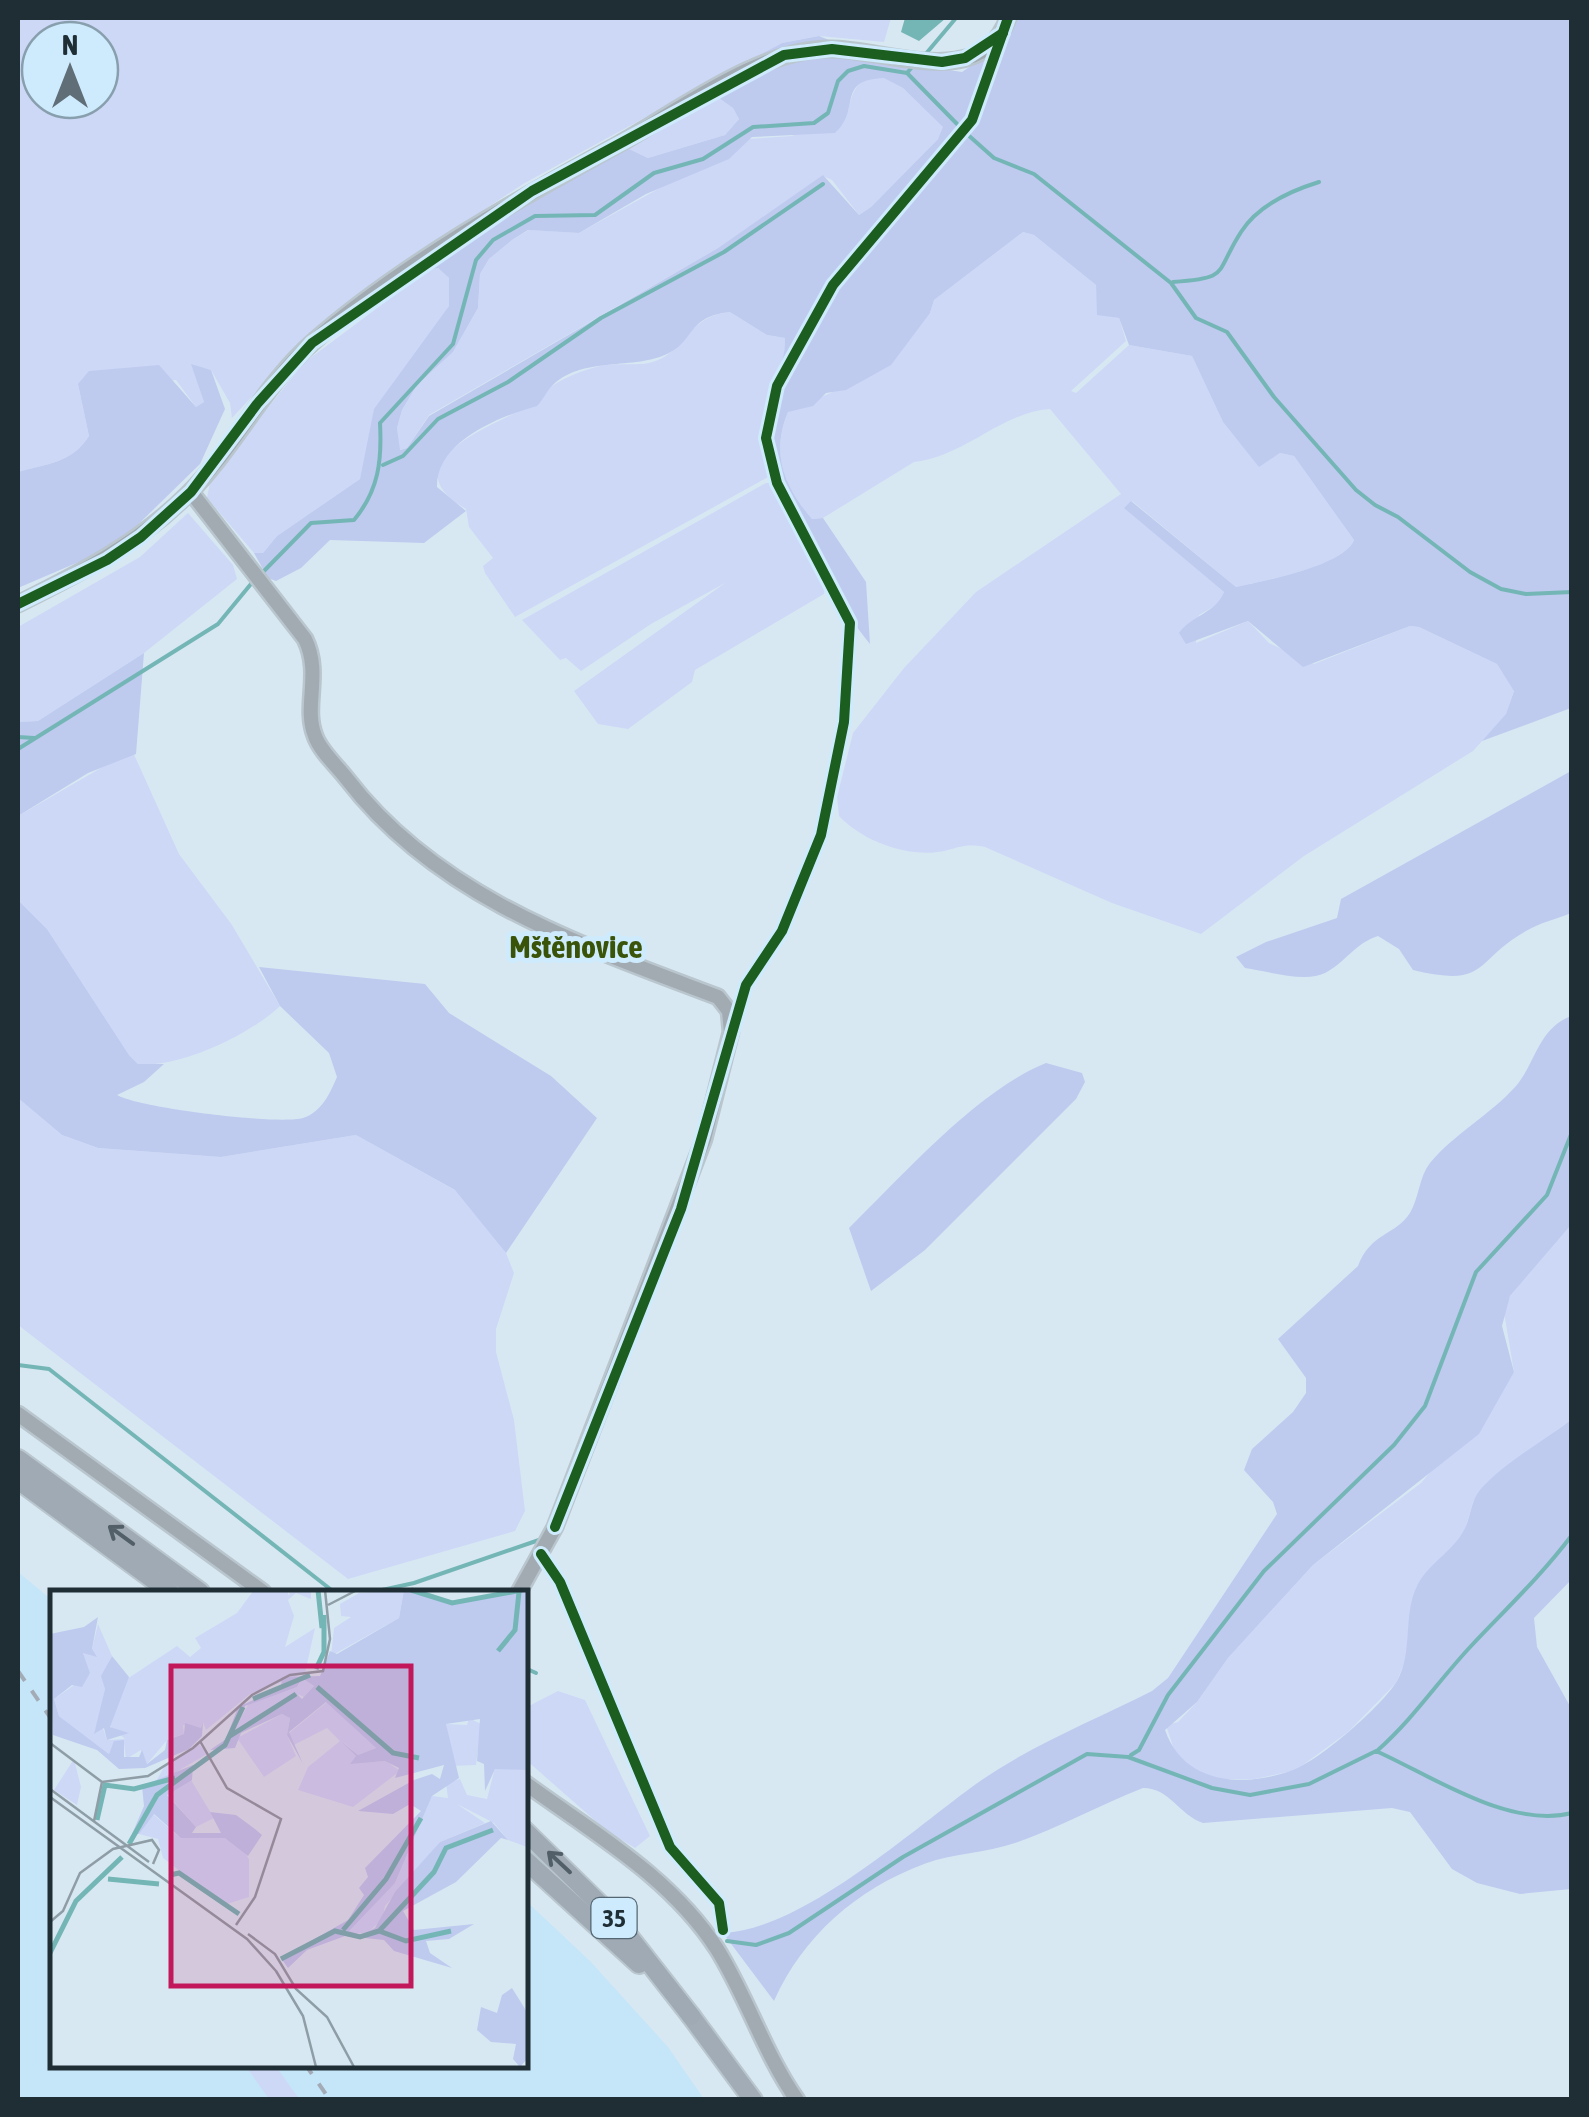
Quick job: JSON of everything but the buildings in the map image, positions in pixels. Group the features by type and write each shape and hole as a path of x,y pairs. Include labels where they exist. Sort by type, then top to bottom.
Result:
{"highway":[{"path":"18,1459 197,1590"},
{"path":"18,1480 167,1590"},
{"name":"35","path":"528,1834 616,1920 691,2016"},
{"name":"35","path":"528,1863 585,1912 691,2016"}],"main road":[{"name":"35","path":"691,2016 753,2100"}],"street":[{"path":"18,604 106,560 140,537 190,492 256,404 312,343 532,191 784,55 832,48 932,62 965,58 986,47 1002,32 1008,18"},
{"path":"190,492 268,586 313,656 315,737 367,805 420,854 533,924 718,997 729,1011 731,1032 704,1139 680,1210 555,1527 520,1590"},
{"path":"18,1414 260,1590"},
{"path":"528,1785 634,1862 699,1924 729,1970 797,2100"}],"shaded area":[{"path":"18,18 891,18 884,42 819,36 782,43 523,184 320,324 232,418 230,403 211,370 192,365 204,402 196,407 176,380 78,384 89,436 75,452 18,472"},
{"path":"905,18 946,18 919,41 901,32"},
{"path":"1013,18 1571,18 1571,708 1482,741 1506,714 1514,691 1497,664 1419,627 1410,626 1303,667 1248,621 1186,644 1179,633 1215,605 1224,592 1124,508 1131,501 1236,587 1319,565 1347,549 1354,540 1294,456 1280,453 1259,467 1223,422 1192,356 1129,345 1119,318 1097,315 1096,285 1034,235 1023,232 934,300 930,313 891,365 846,390 826,393 813,406 788,412 780,441 787,481 812,519 823,518 866,582 870,644 801,545 785,516 764,460 762,422 782,363 785,338 767,335 730,312 706,318 669,353 593,367 563,377 537,406 473,433 447,456 437,487 466,511 424,543 330,540 301,568 276,581 268,578 254,553 263,553 277,536 360,479 374,409 449,306 449,278 438,268 428,270 532,200 629,149 648,158 725,135 739,119 733,108 716,96 734,69 782,43 819,36 876,59 962,72 1006,42","holes":["884,78 903,88 943,127 938,139 871,207 859,215 823,175 718,248 429,416 407,448 400,450 397,428 402,410 417,385 453,352 478,308 480,274 489,259 512,240 528,230 579,233 646,194 729,159 752,137 835,133 847,115 854,90 869,80"]},
{"path":"884,77 903,88 944,127 938,139 871,207 859,215 832,180 823,176 718,248 429,415 407,448 399,450 397,428 402,410 417,385 453,352 478,308 480,274 489,259 512,240 529,230 579,233 748,139 792,136 848,111 858,85"},
{"path":"716,96 733,108 739,119 725,135 648,158 629,149 628,143"},
{"path":"1023,232 1034,235 1096,285 1098,314 1119,318 1126,341 1071,391 1076,393 1129,345 1192,356 1223,422 1259,466 1280,453 1294,456 1354,540 1347,549 1320,565 1236,587 1132,501 1125,508 1224,592 1220,603 1199,615 1196,643 1248,621 1269,643 1314,664 1410,626 1419,627 1497,664 1514,690 1506,715 1473,751 1304,856 1201,934 1112,903 985,847 920,853 904,850 861,834 839,816 837,797 853,733 904,668 976,592 1121,494 1050,409 1016,418 950,452 914,462 823,518 812,519 787,481 780,442 788,412 835,391 930,313 934,300"},
{"path":"438,268 449,278 449,306 360,479 277,536 263,553 254,553 207,498 211,477 305,362 428,270"},
{"path":"730,312 767,335 785,338 784,357 763,434 770,476 515,617 485,573 483,566 493,558 469,527 466,509 445,493 438,478 441,463 468,438 527,408 564,379 602,366 643,364 662,358 704,320"},
{"path":"191,364 211,370 225,409 200,464 116,546 18,588 18,472 66,457 89,436 78,384 89,371 159,365 196,407 204,402"},
{"path":"766,483 774,483 826,586 824,594 695,670 692,682 628,729 598,724 574,691 725,583 651,624 581,671 566,658 560,660 522,620"},
{"path":"188,513 233,565 237,579 144,653 38,721 18,722 18,627 140,557"},
{"path":"144,653 136,754 88,773 18,816 18,722 38,721"},
{"path":"132,750 179,854 232,925 280,1006 251,1028 214,1047 155,1064 138,1064 129,1055 47,929 18,900 18,816"},
{"path":"1571,771 1571,913 1526,931 1478,969 1455,976 1413,970 1399,949 1378,936 1317,976 1297,977 1245,968 1236,957 1266,942 1337,918 1341,899"},
{"path":"18,900 47,929 129,1055 138,1064 164,1064 144,1082 117,1095 130,1100 179,1110 289,1120 303,1118 320,1107 337,1077 329,1053 280,1006 259,967 425,984 449,1013 551,1076 597,1118 506,1253 455,1190 356,1135 221,1157 98,1148 62,1135 18,1098"},
{"path":"1571,1016 1571,1225 1510,1296 1502,1326 1514,1372 1479,1434 1313,1565 1228,1658 1197,1702 1165,1730 1186,1762 1201,1772 1236,1780 1293,1770 1334,1744 1365,1718 1397,1681 1418,1584 1463,1532 1480,1490 1512,1461 1571,1420 1571,1580 1534,1618 1537,1647 1571,1708 1571,1889 1520,1894 1477,1883 1452,1869 1410,1812 1392,1808 1203,1823 1160,1792 1143,1788 1015,1843 935,1860 876,1887 817,1936 786,1977 774,2001 723,1933 754,1928 821,1897 996,1770 1152,1691 1168,1678 1277,1514 1273,1502 1244,1470 1252,1449 1293,1412 1306,1393 1306,1378 1278,1339 1358,1266 1369,1247 1404,1220 1430,1163 1516,1086 1551,1029"},
{"path":"1046,1063 1082,1073 1085,1082 1076,1099 925,1250 871,1291 849,1228 968,1113 1020,1076"},
{"path":"18,1098 62,1135 98,1148 221,1157 356,1135 460,1193 506,1253 514,1273 496,1329 496,1352 514,1420 525,1511 515,1531 348,1579 18,1325"},
{"path":"1571,1225 1571,1420 1501,1471 1473,1502 1465,1530 1411,1607 1407,1657 1396,1683 1348,1732 1296,1770 1255,1779 1215,1779 1191,1770 1176,1756 1166,1725 1178,1722 1197,1702 1228,1658 1313,1565 1421,1483 1514,1372 1504,1312 1510,1296"},
{"path":"18,1572 50,1598 50,2067 528,2067 528,1903 590,1961 668,2047 704,2099 18,2099"},
{"path":"558,1691 585,1700 650,1836 635,1848 607,1831 528,1762 528,1706"},
{"path":"246,2067 276,2067 299,2099 269,2099"}],"waterway":[{"path":"924,56 956,18"},
{"path":"262,573 311,523 354,520 362,509 377,474 380,423 453,344 476,260 493,240 535,216 595,215 654,173 703,159 753,127 814,123 828,113 838,81 848,71 864,66 907,73 913,66"},
{"path":"908,74 961,128"},
{"path":"967,134 994,158 1034,174 1171,283 1196,318 1227,332 1274,397 1356,490 1375,505 1398,517 1470,572 1501,589 1526,594 1572,592"},
{"path":"1173,282 1204,278 1219,271 1256,214 1286,195 1319,182"},
{"path":"383,465 403,456 438,419 508,382 601,318 724,252 823,184"},
{"path":"18,749 218,624 255,579"},
{"path":"18,737 34,738"},
{"path":"1131,1755 1139,1750 1168,1695 1264,1571 1394,1445 1425,1406 1476,1272 1547,1195 1572,1132"},
{"path":"18,1365 49,1369 331,1590"},
{"path":"1378,1750 1572,1535"},
{"path":"382,1590 414,1583 539,1540"},
{"path":"528,1669 536,1673"},
{"path":"727,1941 756,1945 789,1933 903,1857 1087,1754 1128,1757 1212,1788 1250,1795 1309,1784 1376,1751 1497,1807 1523,1814 1572,1813"}],"railway":[{"path":"18,1671 50,1717"},
{"path":"307,2067 330,2100"}],"cycle path":[{"path":"555,1527 681,1209 746,985 782,931 821,835 844,722 850,623 777,483 766,438 777,386 833,285 972,120 1008,18"},
{"path":"18,604 107,560 141,537 191,492 257,404 312,343 532,191 784,55 832,49 942,62 965,58 1003,33"},
{"path":"541,1554 560,1582 670,1847 719,1903 723,1930"}],"district":[{"name":"Mštěnovice","path":"576,946"}]}
